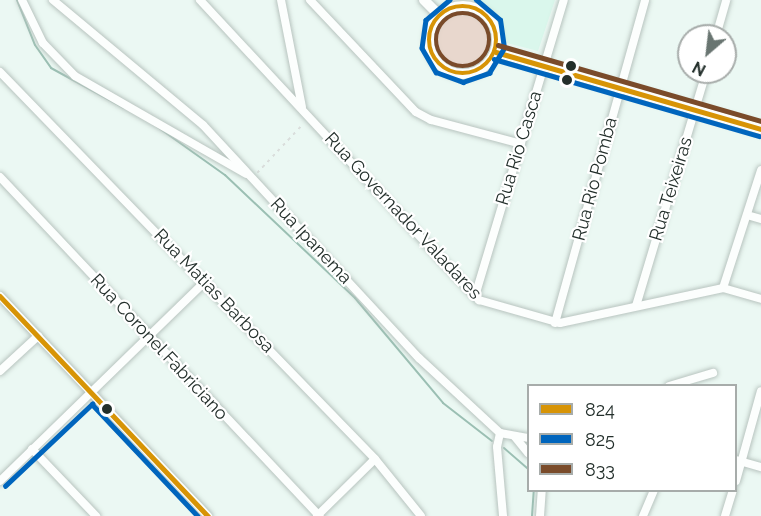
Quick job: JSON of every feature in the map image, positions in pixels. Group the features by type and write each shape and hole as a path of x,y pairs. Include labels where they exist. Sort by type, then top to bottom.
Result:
{"street":[{"path":"22,0 44,43 75,76 253,178"},
{"name":"Rua Ipanema","path":"53,0 203,125 453,393 500,433"},
{"name":"Rua Governador Valadares","path":"200,0 475,296 555,323"},
{"path":"281,0 302,108"},
{"path":"310,0 424,117 521,144"},
{"path":"424,0 439,15"},
{"name":"Rua Rio Casca","path":"475,296 564,0"},
{"name":"Rua Rio Pomba","path":"555,323 645,0"},
{"path":"719,24 726,0"},
{"path":"457,6 477,8 493,21 496,52 479,71 461,74 445,69 433,56 429,39 439,15 457,6"},
{"path":"496,52 761,129"},
{"name":"Rua Matias Barbosa","path":"0,72 206,281 375,459 421,516"},
{"name":"Rua Teixeiras","path":"636,306 703,84"},
{"path":"723,288 761,170"},
{"name":"Rua Coronel Fabriciano","path":"0,177 318,516"},
{"path":"747,215 761,219"},
{"path":"0,481 206,281"},
{"path":"555,323 723,288 761,299"},
{"path":"0,296 208,516"},
{"path":"0,371 38,336"},
{"path":"676,384 713,373"},
{"path":"761,391 738,461 761,468"},
{"path":"504,516 497,447 500,433 527,438"},
{"path":"515,437 527,452"},
{"path":"32,449 96,516"},
{"path":"318,516 375,459"},
{"path":"540,516 542,492"},
{"path":"643,516 653,492"},
{"path":"725,516 732,492"}],"path":[{"path":"253,178 310,117"}],"shaded area":[{"path":"472,0 555,0 538,51 503,42 492,12"},
{"path":"457,15 467,15 481,22 488,41 481,60 467,67 457,67 447,63 440,56 436,46 436,36 440,26 447,19"}],"waterway":[{"path":"17,0 35,45 51,68 124,108"},
{"path":"152,123 225,175 355,298 443,403 492,441"},
{"path":"504,448 527,468"},
{"path":"532,516 534,492"}],"transit line":[{"name":"825","path":"450,0 426,20 422,48 436,72 463,82 489,73 504,48 500,20 476,0"},
{"name":"824","path":"456,6 470,6 482,11 492,21 497,40 492,59 482,69 470,74 456,74 444,69 434,59 429,47 429,33 434,21 444,11 456,6"},
{"name":"833","path":"463,13 473,15 482,21 488,30 490,40 488,50 482,59 473,65 463,67 453,65 444,59 438,50 436,40 438,30 444,21 453,15 463,13"},
{"name":"833","path":"498,45 761,121"},
{"name":"824","path":"496,52 761,129"},
{"name":"825","path":"494,59 759,136"},
{"name":"824","path":"0,296 208,516"},
{"name":"825","path":"5,486 92,404 198,516"}]}
